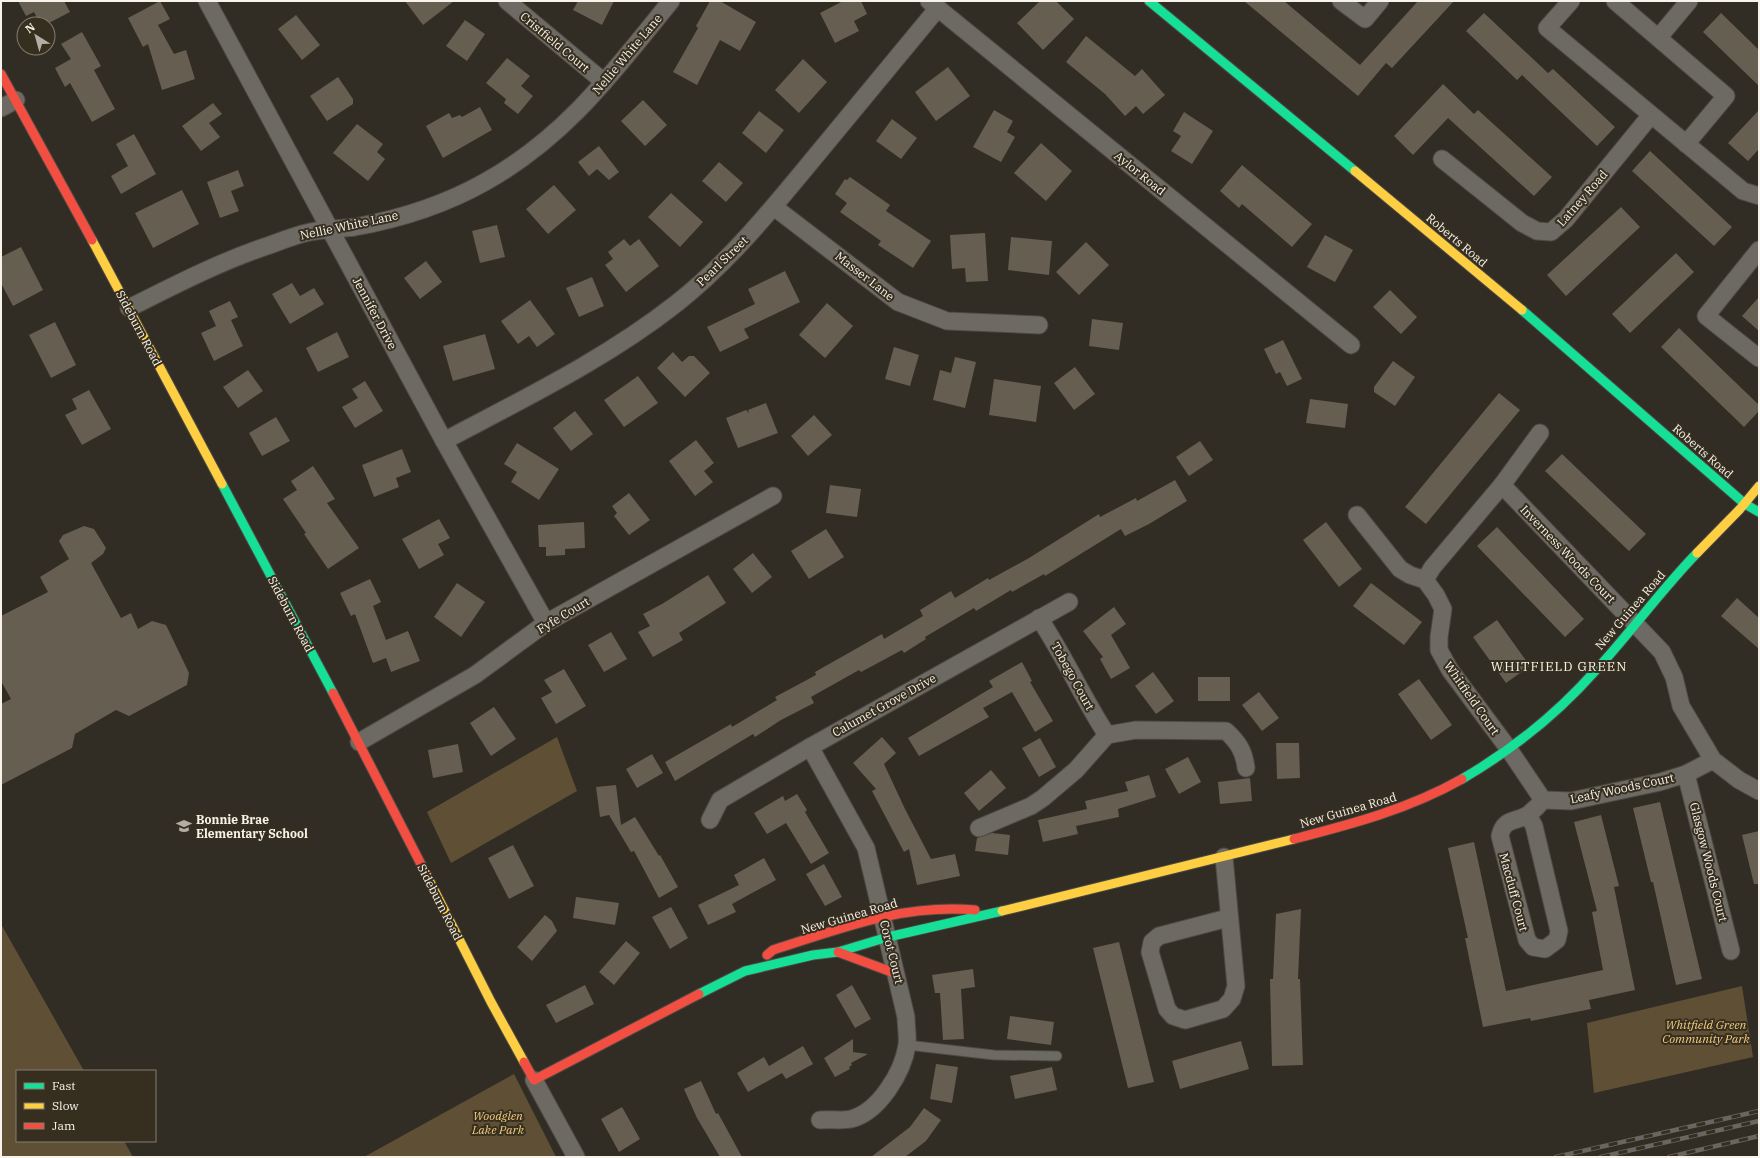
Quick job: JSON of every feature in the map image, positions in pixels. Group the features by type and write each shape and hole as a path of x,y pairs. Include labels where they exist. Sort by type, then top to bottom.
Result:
{"street":[{"name":"Jennifer Drive","path":"207,1 444,441 546,623"},
{"name":"Cristfield Court","path":"507,1 604,82"},
{"name":"Nellie White Lane","path":"129,308 235,256 310,232 355,227 415,211 450,198 485,182 517,163 550,138 572,118 671,1"},
{"name":"Roberts Road","path":"1149,1 1495,287 1746,504"},
{"path":"1341,1 1365,19 1380,1"},
{"path":"1571,1 1547,28 1743,191 1759,196"},
{"path":"1615,1 1726,96 1686,144"},
{"path":"1658,37 1689,1"},
{"name":"Pearl Street","path":"444,441 586,364 648,325 706,279 744,241 774,207 934,4"},
{"name":"Aylor Road","path":"934,4 1351,345"},
{"name":"Sideburn Road","path":"1,74 8,104 129,308 359,742 492,1002 576,1157"},
{"name":"Latney Road","path":"1442,159 1522,223 1537,231 1551,232 1566,219 1651,115"},
{"name":"Masser Lane","path":"774,207 898,302 948,320 1039,325"},
{"path":"1759,250 1706,316 1759,358"},
{"path":"1357,515 1400,568 1410,575 1425,580 1432,568 1502,485 1540,433"},
{"name":"Inverness Woods Court","path":"1502,485 1662,652 1674,677 1681,706 1713,760"},
{"name":"New Guinea Road","path":"534,1080 745,971 813,955 838,952 888,937 1224,857 1380,816 1447,787 1479,768 1508,748 1546,719 1583,684 1674,577 1726,522 1746,504 1759,486"},
{"name":"Fyfe Court","path":"359,742 475,675 546,623 773,496"},
{"name":"New Guinea Road","path":"1746,504 1759,501"},
{"path":"1746,504 1759,512"},
{"path":"1746,504 1759,523"},
{"name":"Whitfield Court","path":"1425,580 1436,595 1443,609 1439,637 1439,650 1450,670 1508,748"},
{"name":"Calumet Grove Drive","path":"710,820 720,800 810,747 1069,602"},
{"name":"Tobego Court","path":"1039,618 1051,635 1093,713 1107,735"},
{"path":"979,828 1031,806 1043,798 1076,770 1107,735 1136,730 1226,731 1238,742 1244,755 1246,768"},
{"name":"Corot Court","path":"810,747 866,848 906,1017 907,1045 899,1070 888,1090 872,1109 850,1119 820,1120"},
{"path":"1508,748 1543,800"},
{"path":"1713,760 1739,780 1759,791"},
{"name":"Leafy Woods Court","path":"1543,800 1571,801 1660,782 1686,774 1713,760"},
{"name":"Glasgow Woods Court","path":"1686,774 1731,951"},
{"name":"Macduff Court","path":"1528,815 1534,826 1559,931 1557,940 1545,949 1533,946 1527,940 1500,836 1502,828 1507,823 1528,815 1543,800"},
{"path":"1224,857 1228,918 1236,986 1232,999 1223,1009 1185,1020 1173,1016 1167,1009 1150,952 1152,942 1159,936 1228,918"},
{"name":"New Guinea Road","path":"745,971 774,950 898,913 954,907 991,913"},
{"path":"838,952 897,974"}],"lane":[{"path":"907,1045 994,1055 1057,1056"}],"green space":[{"path":"557,737 577,791 451,863 427,812"},
{"path":"1,924 83,1070 16,1070 16,1142 125,1142 133,1157 1,1157"},
{"name":"Whitfield Green Community Park","path":"1742,986 1753,1057 1594,1093 1587,1023"},
{"name":"Woodglen Lake Park","path":"514,1074 556,1157 364,1157"}],"building":[{"path":"18,1 64,1 70,12 56,19 56,16 36,16 34,12 26,16"},
{"path":"160,1 170,19 158,25 174,54 186,50 195,79 162,90 148,44 143,47 128,18"},
{"path":"405,1 454,1 423,25"},
{"path":"578,1 614,1 602,25 573,10"},
{"path":"710,1 720,1 756,22 740,51 720,40 697,85 673,72 698,28 696,26"},
{"path":"843,1 861,1 867,14 854,21 859,31 835,43 820,13"},
{"path":"1040,1 1056,1 1074,19 1043,50 1017,23"},
{"path":"1244,1 1284,1 1360,65 1418,1 1454,1 1392,68 1386,63 1358,96"},
{"path":"1484,13 1548,73 1553,69 1615,127 1597,146 1522,75 1517,80 1466,31"},
{"path":"1721,13 1759,50 1759,86 1703,32"},
{"path":"296,15 320,45 302,60 278,29"},
{"path":"465,20 485,34 467,61 446,46"},
{"path":"82,32 101,66 94,70 115,109 92,122 70,83 65,87 55,68 71,59 61,44"},
{"path":"1086,36 1135,76 1142,69 1165,95 1143,114 1136,106 1125,116 1105,94 1066,62"},
{"path":"507,58 530,76 521,86 533,96 518,114 504,103 506,99 486,83"},
{"path":"803,59 827,82 799,113 775,90"},
{"path":"948,67 970,96 936,121 915,92"},
{"path":"338,77 353,99 353,104 327,121 310,96"},
{"path":"1443,84 1474,114 1478,110 1552,177 1534,196 1448,118 1413,155 1394,136"},
{"path":"643,100 667,125 645,146 621,121"},
{"path":"213,103 222,114 209,123 220,137 201,151 182,126"},
{"path":"480,107 492,130 443,158 426,126 449,113 452,118 460,115 462,117"},
{"path":"994,110 1013,121 1007,132 1015,137 1001,162 973,147"},
{"path":"1759,110 1759,149 1748,161 1728,143"},
{"path":"759,111 784,130 766,153 742,133"},
{"path":"1184,112 1213,131 1192,164 1171,151 1181,136 1173,131"},
{"path":"892,119 917,138 901,159 876,141"},
{"path":"357,124 383,144 377,152 385,159 368,181 333,153"},
{"path":"134,134 156,174 121,194 111,176 128,166 116,144"},
{"path":"1041,143 1072,171 1046,201 1014,173"},
{"path":"599,146 619,172 609,180 597,169 589,176 578,162"},
{"path":"1650,151 1732,227 1714,246 1632,171"},
{"path":"719,162 743,183 726,202 702,181"},
{"path":"1242,165 1312,224 1292,247 1242,204 1239,208 1220,191"},
{"path":"238,170 244,186 231,191 239,211 220,218 207,182"},
{"path":"850,177 890,205 886,211 931,241 913,268 878,245 881,241 840,212 847,203 835,194 845,179 847,180"},
{"path":"554,185 576,210 548,234 526,209"},
{"path":"182,190 199,224 153,248 135,213"},
{"path":"671,193 703,222 680,247 648,217"},
{"path":"1621,207 1640,227 1566,296 1547,275"},
{"path":"497,225 505,257 480,263 472,231"},
{"path":"985,233 988,281 966,282 965,268 952,269 950,235"},
{"path":"1325,235 1353,250 1335,282 1307,267"},
{"path":"1011,237 1052,241 1049,275 1008,270"},
{"path":"624,239 630,246 639,239 659,266 626,292 605,265 613,259 608,252"},
{"path":"1086,242 1109,265 1079,295 1056,272"},
{"path":"21,247 43,290 13,306 1,283 1,257"},
{"path":"1676,253 1694,272 1630,333 1612,314"},
{"path":"426,261 442,282 420,299 404,278"},
{"path":"785,271 800,302 744,329 749,338 720,352 707,327 755,304 748,289"},
{"path":"592,277 604,306 579,317 566,288"},
{"path":"292,283 300,296 314,288 324,304 290,324 272,294"},
{"path":"1390,290 1417,317 1401,334 1373,307"},
{"path":"1759,297 1759,331 1742,316"},
{"path":"530,300 555,334 537,347 529,336 518,344 501,321"},
{"path":"230,301 238,317 231,320 243,346 214,361 201,333 216,326 209,311"},
{"path":"827,303 853,326 825,358 799,335"},
{"path":"1092,319 1123,323 1119,350 1089,346"},
{"path":"55,322 76,365 51,378 29,335"},
{"path":"1679,328 1759,405 1759,411 1744,427 1661,347"},
{"path":"337,332 349,357 318,372 306,348"},
{"path":"485,334 495,369 453,381 443,346"},
{"path":"1283,340 1302,379 1287,386 1280,372 1276,374 1264,349"},
{"path":"894,347 919,355 910,386 885,379"},
{"path":"673,352 682,362 689,356 694,356 710,373 685,397 657,368"},
{"path":"955,357 976,362 965,408 933,400 940,370 951,373"},
{"path":"1393,361 1415,377 1395,406 1374,392 1374,387"},
{"path":"1075,367 1095,394 1074,410 1054,383"},
{"path":"248,370 263,391 238,408 223,387"},
{"path":"638,376 658,403 624,427 604,400"},
{"path":"994,379 1041,386 1036,422 989,415"},
{"path":"365,381 383,411 355,428 342,407 358,398 352,389"},
{"path":"89,390 111,429 82,445 65,415 77,409 72,399"},
{"path":"1499,393 1520,410 1426,524 1405,507"},
{"path":"1310,399 1348,404 1345,428 1306,423"},
{"path":"766,403 778,433 738,448 726,418 746,410 749,413 748,410"},
{"path":"575,411 593,434 571,451 553,428"},
{"path":"814,415 832,435 808,456 791,436"},
{"path":"276,417 290,441 262,456 249,433"},
{"path":"696,440 714,463 704,471 713,482 695,496 669,461"},
{"path":"1200,441 1213,460 1189,476 1176,457"},
{"path":"517,443 559,469 539,500 511,482 517,472 504,464"},
{"path":"402,449 411,472 396,478 399,487 374,497 362,465"},
{"path":"1562,454 1646,534 1629,551 1545,471"},
{"path":"313,466 335,499 327,503 359,548 328,569 304,534 306,533 283,499 297,490 291,481"},
{"path":"1175,480 1187,501 1149,524 1125,536 1121,529 1045,576 1044,574 1012,592 1011,590 976,611 974,608 925,637 926,639 904,653 902,650 861,672 859,670 811,697 814,703 781,720 755,737 753,734 675,781 665,762 731,724 732,727 777,700 775,697 816,675 815,672 882,634 884,639 923,616 920,610 951,591 955,598 988,578 989,580 1029,558 1099,514 1100,517 1136,498 1137,501"},
{"path":"830,485 861,489 857,517 826,513"},
{"path":"629,493 650,520 629,535 614,516 617,513 612,506"},
{"path":"439,519 450,538 438,544 444,555 419,569 402,539"},
{"path":"584,522 585,548 565,549 565,555 546,556 546,547 539,547 538,525"},
{"path":"1326,522 1362,569 1339,587 1303,540"},
{"path":"84,526 94,529 106,548 103,554 91,563 121,618 131,613 138,629 152,621 166,625 189,673 187,685 129,716 116,710 75,734 72,748 1,785 1,704 11,699 1,681 1,616 48,592 40,577 69,559 59,541 63,535"},
{"path":"1497,527 1584,619 1565,637 1477,546"},
{"path":"826,529 844,557 809,579 791,551"},
{"path":"753,553 772,577 752,593 733,569"},
{"path":"708,575 726,603 679,633 683,640 653,657 638,632 650,626 643,614 662,604"},
{"path":"370,579 381,602 373,606 386,640 408,631 420,661 391,672 386,658 373,663 355,614 351,616 340,593"},
{"path":"457,583 485,602 461,637 434,617"},
{"path":"1371,583 1422,622 1404,645 1353,606"},
{"path":"1737,598 1759,618 1759,649 1721,616"},
{"path":"1114,607 1126,624 1111,635 1130,668 1111,679 1100,659 1103,657 1083,631"},
{"path":"1497,620 1530,666 1506,683 1473,637"},
{"path":"611,632 627,659 604,672 588,645"},
{"path":"1022,662 1032,681 1030,682 1053,721 1035,732 1012,692 983,708 989,717 919,756 908,738 993,687 989,681"},
{"path":"564,669 586,706 556,724 541,698 552,692 544,680"},
{"path":"1153,672 1174,701 1156,714 1135,686"},
{"path":"1198,677 1230,677 1230,701 1198,701"},
{"path":"1419,679 1452,725 1431,740 1398,694"},
{"path":"1259,692 1279,718 1262,731 1242,705"},
{"path":"494,707 516,739 491,756 470,723"},
{"path":"882,737 896,753 884,764 931,859 955,854 960,876 917,885 909,849 904,852 872,791 876,789 853,763"},
{"path":"1040,738 1056,767 1039,777 1022,748"},
{"path":"1276,743 1299,743 1300,778 1277,779"},
{"path":"458,744 463,772 433,778 428,750"},
{"path":"652,754 663,773 637,788 626,769"},
{"path":"1188,757 1201,782 1179,794 1165,769"},
{"path":"991,770 1006,788 979,811 964,793"},
{"path":"1149,775 1156,797 1118,809 1119,817 1076,826 1078,834 1043,842 1038,820 1087,809 1085,801 1128,791 1125,782"},
{"path":"1250,778 1252,801 1220,804 1218,782"},
{"path":"616,785 621,825 635,817 659,856 660,855 678,887 659,898 634,851 631,852 609,815 600,817 596,787"},
{"path":"797,794 807,810 805,812 829,853 811,864 786,823 767,834 754,813 783,796 785,801"},
{"path":"1660,802 1702,979 1676,985 1653,882 1651,882 1633,808"},
{"path":"1601,815 1619,886 1614,887 1635,990 1589,1000 1591,1009 1531,1021 1530,1018 1483,1027 1465,938 1468,938 1448,848 1474,842 1506,991 1603,970 1592,912 1597,911 1574,822"},
{"path":"1759,831 1759,884 1754,884 1742,835"},
{"path":"992,833 1010,835 1008,855 975,851 977,838"},
{"path":"513,845 534,886 509,899 488,858"},
{"path":"764,858 776,880 732,904 736,912 708,925 698,905 739,885 734,875"},
{"path":"824,864 842,897 825,906 806,874"},
{"path":"576,897 619,903 615,925 573,918"},
{"path":"671,907 688,938 670,949 652,917"},
{"path":"1301,909 1298,979 1300,979 1303,1065 1272,1066 1270,979 1273,979 1276,914"},
{"path":"545,915 552,921 557,931 532,961 517,947"},
{"path":"626,941 640,953 614,985 599,972"},
{"path":"1119,942 1154,1082 1128,1088 1093,948"},
{"path":"973,969 975,987 961,989 964,1039 943,1040 940,993 935,993 932,975"},
{"path":"585,985 594,1004 556,1023 546,1005"},
{"path":"852,985 871,1019 855,1028 836,995"},
{"path":"1010,1016 1054,1022 1051,1045 1007,1039"},
{"path":"853,1039 853,1052 868,1054 851,1063 852,1065 849,1067 850,1069 835,1077 824,1058"},
{"path":"1241,1041 1249,1069 1180,1089 1172,1061"},
{"path":"803,1046 813,1064 786,1079 782,1073 748,1092 737,1073 764,1057 769,1066"},
{"path":"936,1064 958,1067 952,1103 930,1099"},
{"path":"1052,1067 1057,1090 1015,1099 1010,1076"},
{"path":"701,1081 716,1114 718,1113 742,1157 720,1157 697,1118 684,1089"},
{"path":"622,1107 640,1139 619,1152 601,1119"},
{"path":"924,1108 941,1120 926,1141 905,1157 871,1157 910,1127"}],"railway":[{"path":"1556,1157 1759,1111"},
{"path":"1601,1157 1759,1121"},
{"path":"1669,1157 1759,1136"}],"traffic: fast":[{"path":"1149,1 1355,171"},
{"path":"1522,310 1745,504 1759,512"},
{"path":"222,484 333,693"},
{"path":"1462,779 1499,756 1534,730 1566,701 1609,656 1697,553"},
{"path":"699,994 745,971 813,955 838,952 888,937 1002,911"}],"traffic: slow":[{"path":"1355,171 1522,310"},
{"path":"92,240 222,484"},
{"path":"1697,553 1740,509 1759,486"},
{"path":"1002,911 1294,839"},
{"path":"425,872 491,1002 524,1062"}],"traffic: jam":[{"path":"1,74 92,240"},
{"path":"333,693 425,872"},
{"path":"1294,839 1380,815 1422,799 1462,779"},
{"path":"767,955 773,950 848,926 897,914 948,909 975,910"},
{"path":"838,952 897,974"},
{"path":"524,1062 534,1080 699,994"}],"place":[{"name":"Bonnie Brae Elementary School","path":"184,826"}],"district":[{"name":"WHITFIELD GREEN","path":"1559,666"}]}
